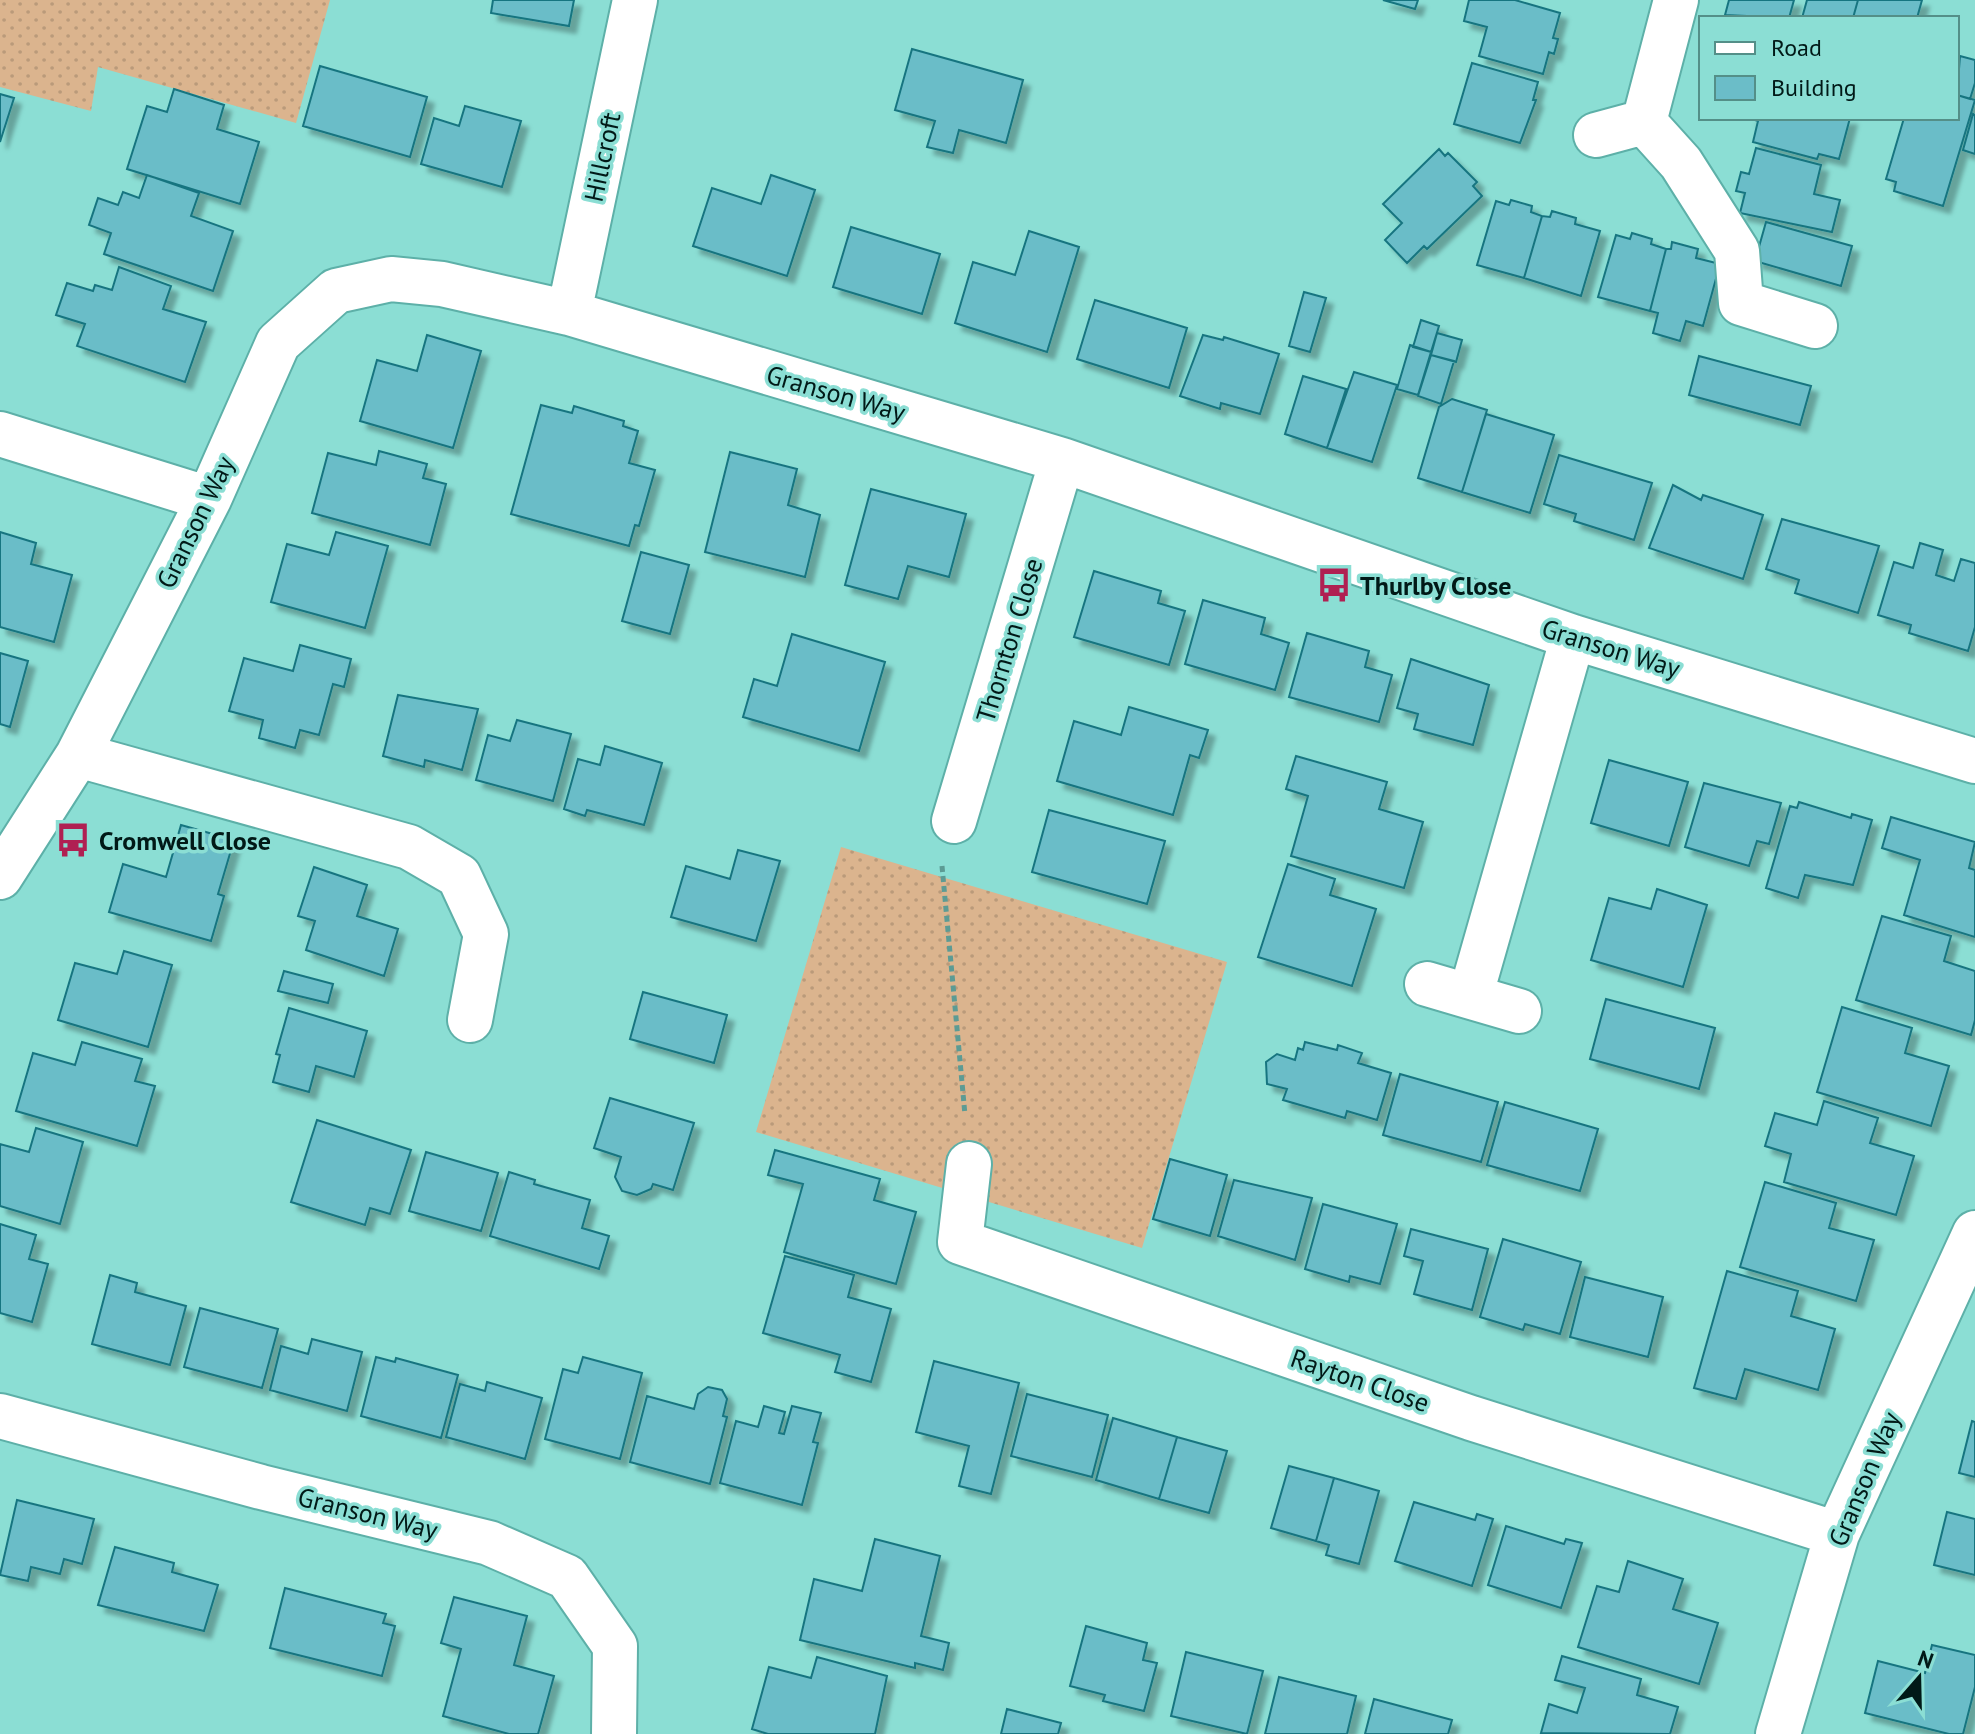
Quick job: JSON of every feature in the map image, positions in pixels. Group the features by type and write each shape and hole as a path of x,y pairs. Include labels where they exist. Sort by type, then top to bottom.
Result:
{"street":[{"name":"Hillcroft","path":"569,313 635,0"},
{"path":"1644,122 1676,0"},
{"path":"1596,135 1644,122"},
{"path":"1644,122 1681,163 1737,251 1741,303 1815,326"},
{"name":"Granson Way","path":"0,877 78,755 209,499 278,343 336,291 391,279 429,282 569,313 1062,460 1573,637 1975,761"},
{"path":"0,434 209,499"},
{"name":"Thornton Close","path":"954,821 1062,460"},
{"path":"1471,994 1573,637"},
{"path":"78,755 409,847 459,876 486,934 470,1020"},
{"path":"1427,984 1471,994 1519,1011"},
{"name":"Rayton Close","path":"969,1164 960,1242 1471,1418 1837,1534"},
{"name":"Granson Way","path":"1778,1734 1837,1534 1975,1233"},
{"name":"Granson Way","path":"0,1416 261,1487 489,1543 567,1577 615,1646 614,1734"}],"path":[{"path":"954,821 939,838 969,1164"}],"shaded area":[{"path":"0,0 330,0 296,123 98,67 91,111 0,87"},
{"path":"841,847 1227,962 1142,1248 756,1132"}],"building":[{"path":"493,0 574,0 569,26 491,13"},
{"path":"1383,0 1418,0 1415,9"},
{"path":"1469,0 1515,0 1560,13 1553,38 1558,39 1554,54 1549,52 1543,74 1479,56 1487,27 1464,21"},
{"path":"1729,0 1794,0 1790,16 1725,15"},
{"path":"1807,0 1858,0 1854,16 1803,16"},
{"path":"1858,0 1922,0 1918,16 1854,16"},
{"path":"912,49 1023,80 1006,143 959,130 953,153 927,147 935,121 895,110"},
{"path":"1960,56 1975,60 1975,83 1970,99 1959,96"},
{"path":"1472,63 1538,82 1533,100 1536,100 1520,143 1454,124"},
{"path":"320,66 427,97 410,157 303,126"},
{"path":"174,89 224,105 217,129 259,142 240,204 127,169 147,106 167,112"},
{"path":"0,94 14,98 0,142"},
{"path":"1959,96 1975,100 1943,206 1894,191 1896,182 1886,179 1903,120 1959,120"},
{"path":"465,106 521,121 502,187 421,164 434,118 459,126"},
{"path":"1975,115 1975,154 1963,150"},
{"path":"1755,120 1849,120 1839,159 1819,154 1817,159 1753,142 1758,121"},
{"path":"1756,148 1821,165 1814,194 1840,200 1832,232 1740,213 1745,193 1736,191 1741,172 1749,174"},
{"path":"1439,149 1445,156 1448,153 1477,182 1473,186 1482,196 1427,249 1424,246 1407,263 1385,240 1402,223 1383,204"},
{"path":"147,175 199,193 191,216 233,231 213,291 104,254 111,233 89,225 98,198 118,205 123,192 139,198"},
{"path":"771,175 815,190 787,276 693,246 712,188 761,204"},
{"path":"1511,200 1532,206 1531,212 1542,216 1524,278 1477,265 1496,201 1509,205"},
{"path":"1552,211 1576,218 1575,224 1600,231 1581,296 1524,278 1542,216 1550,217"},
{"path":"1766,222 1852,246 1841,286 1755,261"},
{"path":"851,227 940,254 922,314 833,287"},
{"path":"1029,231 1079,247 1047,352 955,323 973,262 1015,275"},
{"path":"1632,233 1652,239 1651,244 1666,249 1650,311 1598,297 1616,235 1630,239"},
{"path":"1672,242 1698,249 1696,258 1720,264 1703,326 1686,321 1680,341 1653,333 1658,313 1650,311 1666,249 1671,249"},
{"path":"119,267 171,286 163,309 206,322 185,382 77,346 85,324 56,315 67,283 93,291 95,285 112,290"},
{"path":"1304,292 1326,298 1310,352 1289,346"},
{"path":"1095,300 1187,328 1169,388 1077,359"},
{"path":"1421,320 1439,326 1431,352 1413,347"},
{"path":"1437,333 1462,340 1456,362 1431,355"},
{"path":"427,335 481,351 453,448 360,421 377,360 417,371"},
{"path":"1203,335 1223,340 1224,337 1279,354 1260,414 1221,403 1220,409 1180,396"},
{"path":"1410,345 1431,352 1418,395 1397,389"},
{"path":"1431,355 1454,361 1441,404 1418,396"},
{"path":"1699,356 1811,386 1800,425 1689,395"},
{"path":"1354,372 1397,385 1372,462 1327,448"},
{"path":"1303,376 1346,389 1327,448 1285,434"},
{"path":"1452,399 1487,410 1462,492 1418,478 1439,407"},
{"path":"541,405 572,413 574,406 624,421 623,426 638,431 629,463 655,470 639,526 635,525 629,546 511,514"},
{"path":"1486,414 1554,435 1530,513 1462,492"},
{"path":"379,451 427,464 423,478 446,484 430,545 312,513 328,453 376,465"},
{"path":"730,452 797,469 788,505 820,515 805,577 705,552"},
{"path":"1559,455 1652,483 1634,540 1574,521 1576,514 1544,504"},
{"path":"1673,485 1701,500 1703,495 1763,515 1743,579 1649,548"},
{"path":"871,489 966,514 949,577 908,566 898,599 845,585"},
{"path":"1782,519 1879,546 1858,613 1795,593 1799,580 1766,569"},
{"path":"0,532 36,543 31,564 72,575 54,642 0,627"},
{"path":"336,532 388,546 365,628 271,602 287,544 329,555"},
{"path":"1920,543 1943,550 1936,575 1954,581 1961,559 1975,563 1975,627 1968,651 1909,633 1911,625 1878,615 1894,562 1913,568"},
{"path":"641,552 689,565 670,634 622,621"},
{"path":"1094,571 1161,591 1158,603 1185,611 1169,665 1074,637"},
{"path":"1203,600 1265,618 1261,634 1289,643 1275,690 1185,664"},
{"path":"1307,633 1369,651 1365,667 1392,675 1379,722 1289,697"},
{"path":"792,634 885,662 859,751 743,717 754,679 777,686"},
{"path":"300,645 351,659 344,687 333,684 319,735 300,730 295,748 259,738 263,720 229,711 244,658 293,671"},
{"path":"0,653 28,661 10,727 0,724"},
{"path":"1411,659 1489,685 1473,745 1414,729 1418,714 1397,708"},
{"path":"398,695 478,709 462,770 425,760 424,767 383,756"},
{"path":"1129,707 1208,730 1199,758 1190,755 1173,815 1057,781 1074,721 1121,735"},
{"path":"517,720 571,734 553,801 476,780 488,735 510,741"},
{"path":"605,746 662,763 644,825 587,810 585,816 564,809 578,759 600,765"},
{"path":"1296,756 1387,782 1379,809 1423,822 1404,888 1291,856 1308,796 1286,789"},
{"path":"1609,760 1688,782 1669,846 1591,823"},
{"path":"1704,783 1781,803 1769,844 1757,841 1749,866 1685,847"},
{"path":"1799,802 1851,818 1852,814 1872,820 1853,885 1805,875 1798,898 1766,888 1790,806 1797,808"},
{"path":"1049,810 1165,841 1147,904 1032,872"},
{"path":"1891,817 1975,842 1969,868 1975,870 1975,937 1904,915 1920,860 1882,848"},
{"path":"181,825 234,840 218,894 224,896 211,941 109,912 123,864 166,877"},
{"path":"738,850 780,861 756,941 671,917 686,866 730,879"},
{"path":"1288,864 1335,879 1330,895 1376,909 1352,986 1258,957"},
{"path":"314,867 367,885 357,916 398,929 384,976 306,950 315,921 298,916"},
{"path":"1657,889 1707,905 1683,987 1591,960 1609,898 1651,909"},
{"path":"1882,916 1951,936 1944,961 1975,971 1975,1020 1971,1035 1856,1000"},
{"path":"124,951 172,965 148,1047 58,1020 75,963 117,974"},
{"path":"284,971 333,984 328,1003 278,991"},
{"path":"643,992 727,1015 714,1063 630,1039"},
{"path":"1606,999 1715,1028 1699,1089 1590,1059"},
{"path":"1842,1007 1912,1028 1905,1053 1949,1066 1931,1126 1817,1092"},
{"path":"289,1008 367,1031 354,1077 316,1066 309,1092 273,1082 280,1055 276,1054"},
{"path":"82,1042 142,1059 135,1081 155,1086 137,1146 16,1111 33,1053 75,1065"},
{"path":"1305,1042 1337,1050 1338,1045 1362,1053 1358,1063 1391,1073 1377,1120 1347,1111 1345,1118 1283,1100 1287,1089 1267,1084 1266,1062 1277,1054 1295,1060 1298,1048 1303,1050"},
{"path":"1400,1074 1498,1102 1481,1162 1383,1135"},
{"path":"610,1098 694,1123 673,1190 653,1184 651,1189 637,1195 622,1191 615,1177 621,1157 594,1148"},
{"path":"1824,1101 1878,1118 1870,1143 1914,1156 1896,1215 1784,1182 1791,1154 1765,1146 1775,1113 1817,1125"},
{"path":"1505,1102 1598,1129 1580,1191 1487,1165"},
{"path":"317,1120 411,1150 390,1214 370,1208 365,1225 291,1202"},
{"path":"36,1128 83,1142 60,1224 0,1206 0,1144 29,1152"},
{"path":"775,1150 880,1179 874,1200 916,1212 896,1284 784,1252 803,1184 768,1175"},
{"path":"426,1152 498,1173 481,1231 409,1211"},
{"path":"1170,1159 1227,1175 1210,1236 1153,1219"},
{"path":"509,1172 535,1180 534,1184 590,1200 582,1228 609,1236 599,1269 490,1236"},
{"path":"1234,1180 1312,1198 1295,1260 1218,1236"},
{"path":"1765,1182 1836,1203 1829,1228 1874,1240 1856,1301 1740,1267"},
{"path":"1323,1204 1397,1224 1380,1284 1350,1276 1349,1282 1305,1269"},
{"path":"0,1224 36,1235 29,1259 48,1264 32,1322 0,1313"},
{"path":"1411,1229 1488,1249 1472,1310 1414,1294 1423,1261 1404,1256"},
{"path":"1503,1239 1581,1262 1560,1334 1525,1324 1523,1330 1480,1317"},
{"path":"785,1256 854,1275 848,1297 891,1309 871,1382 835,1372 840,1355 763,1333"},
{"path":"1727,1271 1798,1291 1791,1316 1835,1329 1818,1390 1745,1369 1736,1399 1694,1388"},
{"path":"110,1275 137,1283 135,1292 186,1306 170,1365 92,1344"},
{"path":"1585,1277 1663,1297 1648,1357 1570,1337"},
{"path":"200,1308 278,1329 262,1388 184,1367"},
{"path":"312,1339 362,1352 347,1411 270,1390 281,1346 308,1354"},
{"path":"376,1357 395,1362 396,1358 458,1375 441,1438 361,1416"},
{"path":"583,1357 642,1373 620,1459 545,1439 563,1369 578,1373"},
{"path":"934,1361 1019,1383 991,1494 959,1486 969,1446 916,1432"},
{"path":"487,1382 542,1398 525,1459 446,1437 460,1384 485,1391"},
{"path":"708,1387 722,1390 727,1399 723,1416 727,1417 710,1484 630,1462 647,1396 694,1409 698,1394"},
{"path":"1027,1394 1108,1415 1092,1477 1011,1456"},
{"path":"764,1406 785,1412 779,1433 784,1434 792,1406 821,1413 813,1442 818,1443 802,1505 720,1483 736,1421 758,1427"},
{"path":"1113,1418 1177,1437 1159,1499 1096,1480"},
{"path":"1972,1421 1975,1422 1975,1477 1959,1473"},
{"path":"1177,1437 1227,1451 1209,1513 1159,1499"},
{"path":"1289,1466 1334,1478 1316,1541 1271,1528"},
{"path":"1334,1478 1379,1491 1359,1564 1326,1555 1329,1545 1316,1541"},
{"path":"17,1500 94,1519 82,1564 64,1559 60,1574 31,1567 28,1581 0,1575"},
{"path":"1414,1502 1475,1520 1477,1514 1493,1519 1472,1586 1395,1561"},
{"path":"1947,1512 1975,1519 1975,1575 1934,1565"},
{"path":"1506,1526 1564,1544 1566,1539 1582,1543 1561,1608 1488,1585"},
{"path":"875,1539 940,1556 921,1636 949,1643 943,1670 915,1663 915,1668 800,1640 814,1579 862,1591"},
{"path":"115,1547 174,1563 172,1572 218,1585 204,1631 98,1605"},
{"path":"1628,1561 1683,1579 1673,1609 1718,1623 1699,1684 1578,1647 1597,1586 1619,1592"},
{"path":"285,1588 386,1614 383,1623 395,1626 382,1676 270,1648"},
{"path":"454,1597 527,1616 514,1665 554,1676 538,1734 509,1734 443,1716 461,1649 441,1643"},
{"path":"1086,1626 1147,1643 1143,1660 1157,1663 1144,1711 1103,1701 1105,1695 1070,1686"},
{"path":"1932,1645 1975,1655 1975,1687 1963,1734 1949,1734 1865,1713 1878,1661 1925,1673"},
{"path":"1186,1652 1263,1671 1247,1734 1171,1716"},
{"path":"1562,1656 1641,1679 1637,1695 1678,1707 1670,1734 1541,1733 1549,1704 1577,1713 1585,1688 1555,1680"},
{"path":"817,1657 887,1676 875,1734 768,1734 752,1729 769,1667 811,1678"},
{"path":"1279,1677 1356,1696 1347,1734 1265,1734"},
{"path":"1374,1699 1452,1720 1448,1734 1365,1734"},
{"path":"1007,1709 1061,1723 1058,1734 1001,1734"}],"place":[{"name":"Thurlby Close","path":"1334,585"},
{"name":"Cromwell Close","path":"73,840"}]}
